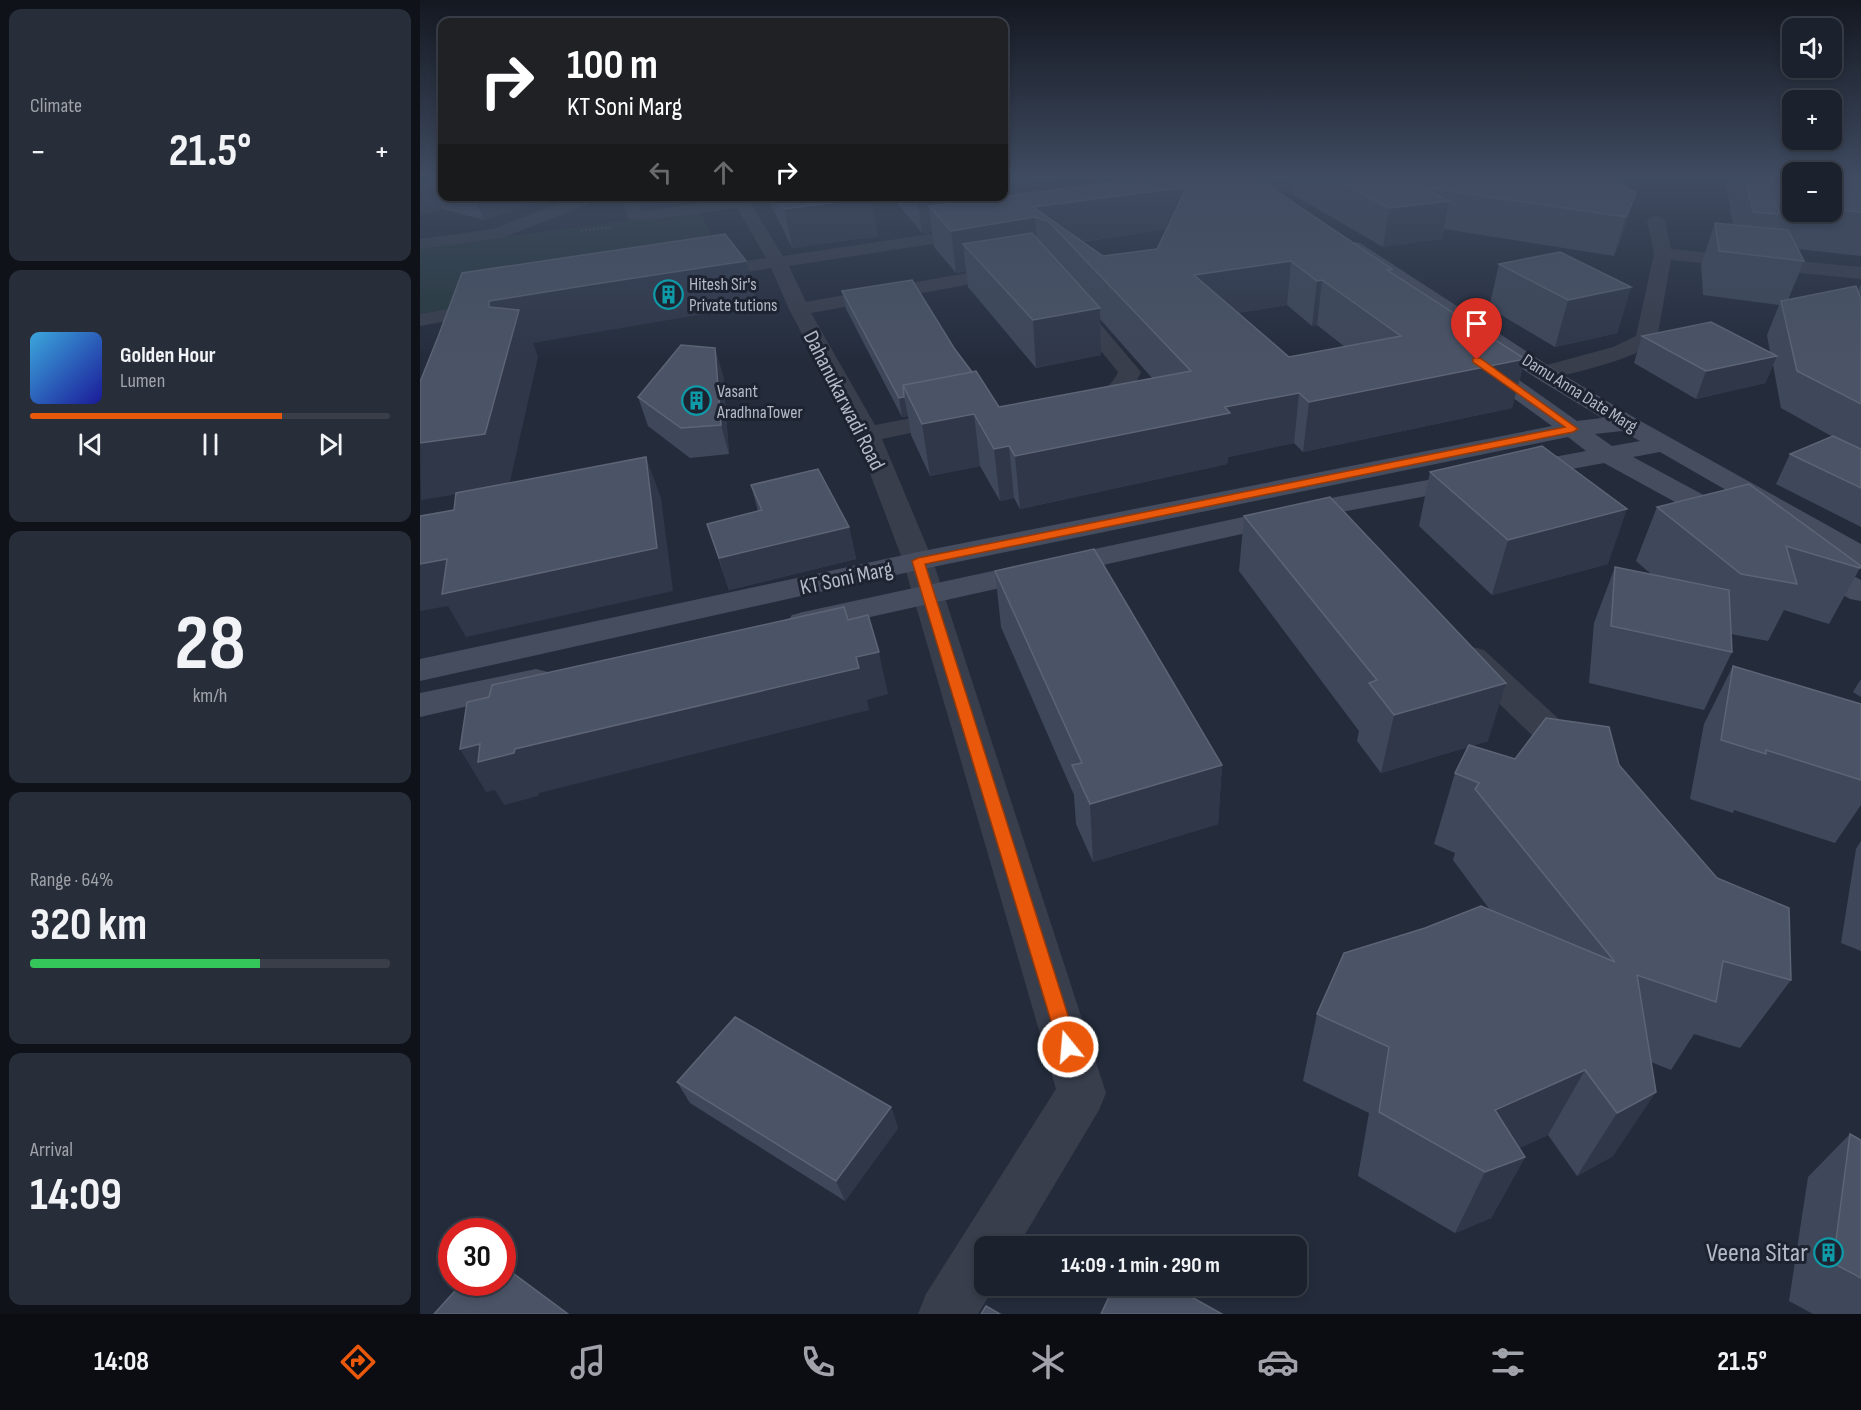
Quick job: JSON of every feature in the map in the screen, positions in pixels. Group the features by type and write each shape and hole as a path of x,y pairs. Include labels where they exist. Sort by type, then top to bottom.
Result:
{"street":[{"path":"420,244 471,237"},
{"name":"Dahanukarwadi Road","path":"763,237 777,261 799,309 868,434 918,561 1082,1093 994,1236"},
{"path":"685,276 942,237"},
{"name":"Damu Anna Date Marg","path":"1340,237 1544,373 1626,423 1861,556"},
{"path":"1544,373 1621,352 1646,339 1663,254 1659,237"},
{"path":"1663,254 1861,273"},
{"path":"799,309 1027,268"},
{"path":"1057,285 1130,372 1120,391 1099,401 1067,406"},
{"path":"420,320 501,307"},
{"name":"Damu Anna Date Marg","path":"1467,353 1607,454 1749,531"},
{"path":"868,434 979,412"},
{"name":"KT Soni Marg","path":"420,670 918,561 1573,429 1626,423"},
{"name":"KT Soni Marg","path":"778,627 928,595 1333,521 1607,454 1664,444"},
{"path":"1790,553 1861,592"},
{"path":"1449,636 1594,773"},
{"path":"420,705 559,675"},
{"path":"946,1314 974,1269"}],"shaded area":[{"path":"501,237 711,237 724,266 420,314 420,248"}],"building":[{"path":"703,237 728,237 746,261 489,301 489,307 519,310 485,434 420,443 420,382 462,273"},
{"path":"1005,237 1036,237 1100,308 1033,320 963,244"},
{"path":"1064,237 1076,237 1103,256 1157,249 1163,237 1345,237 1392,269 1387,270 1525,359 1309,402 1299,393 1225,407 1230,413 1015,456 1009,446 994,449 974,414 922,424 903,385 976,371 999,407 1191,371","holes":["1291,261 1317,281 1322,280 1401,336 1289,357 1194,275"]},
{"path":"1717,237 1792,237 1804,261 1719,251"},
{"path":"1560,252 1631,287 1568,300 1499,264"},
{"path":"912,280 954,348 972,372 903,385 904,397 899,398 842,291"},
{"path":"1856,286 1861,299 1861,404 1797,371 1781,301"},
{"path":"1711,322 1777,356 1706,371 1642,336"},
{"path":"681,345 715,348 721,425 681,428 638,397"},
{"path":"1833,436 1861,449 1861,488 1790,454"},
{"path":"1542,446 1627,509 1508,540 1430,472"},
{"path":"646,457 657,548 442,594 447,559 420,564 420,516 454,510 456,493"},
{"path":"818,469 849,527 719,558 707,524 762,510 751,485"},
{"path":"1749,484 1861,566 1860,568 1786,546 1797,584 1741,574 1657,507"},
{"path":"1330,497 1506,683 1394,715 1369,683 1377,680 1244,516"},
{"path":"1094,549 1222,765 1090,804 1072,765 1082,763 995,571"},
{"path":"1615,567 1729,590 1732,652 1611,626"},
{"path":"844,607 848,620 868,615 879,652 856,657 859,668 515,749 514,753 478,762 480,744 460,749 467,702 489,697 492,685"},
{"path":"1733,666 1861,704 1861,780 1766,750 1766,754 1721,740"},
{"path":"1546,718 1609,727 1619,765 1717,878 1789,908 1791,980 1723,961 1716,1002 1637,975 1656,1092 1617,1113 1585,1070 1495,1110 1525,1157 1485,1172 1379,1112 1389,1047 1317,1014 1344,953 1425,928 1481,906 1615,962 1475,789 1479,783 1455,773 1469,745 1515,759"},
{"path":"735,1017 891,1107 836,1181 677,1082"},
{"path":"1850,1134 1861,1140 1861,1278 1833,1263"},
{"path":"516,1275 568,1314 434,1314 450,1296 516,1296"},
{"path":"1109,1296 1190,1296 1222,1314 1101,1314"},
{"path":"986,1306 1000,1314 981,1314"}],"place":[{"name":"Hitesh Sir's Private tutions","path":"668,294"},
{"name":"Vasant AradhnaTower","path":"696,401"},
{"name":"Veena Sitar","path":"1829,1252"}],"route":[{"path":"1068,1047 918,561 1573,429 1477,360"}]}
